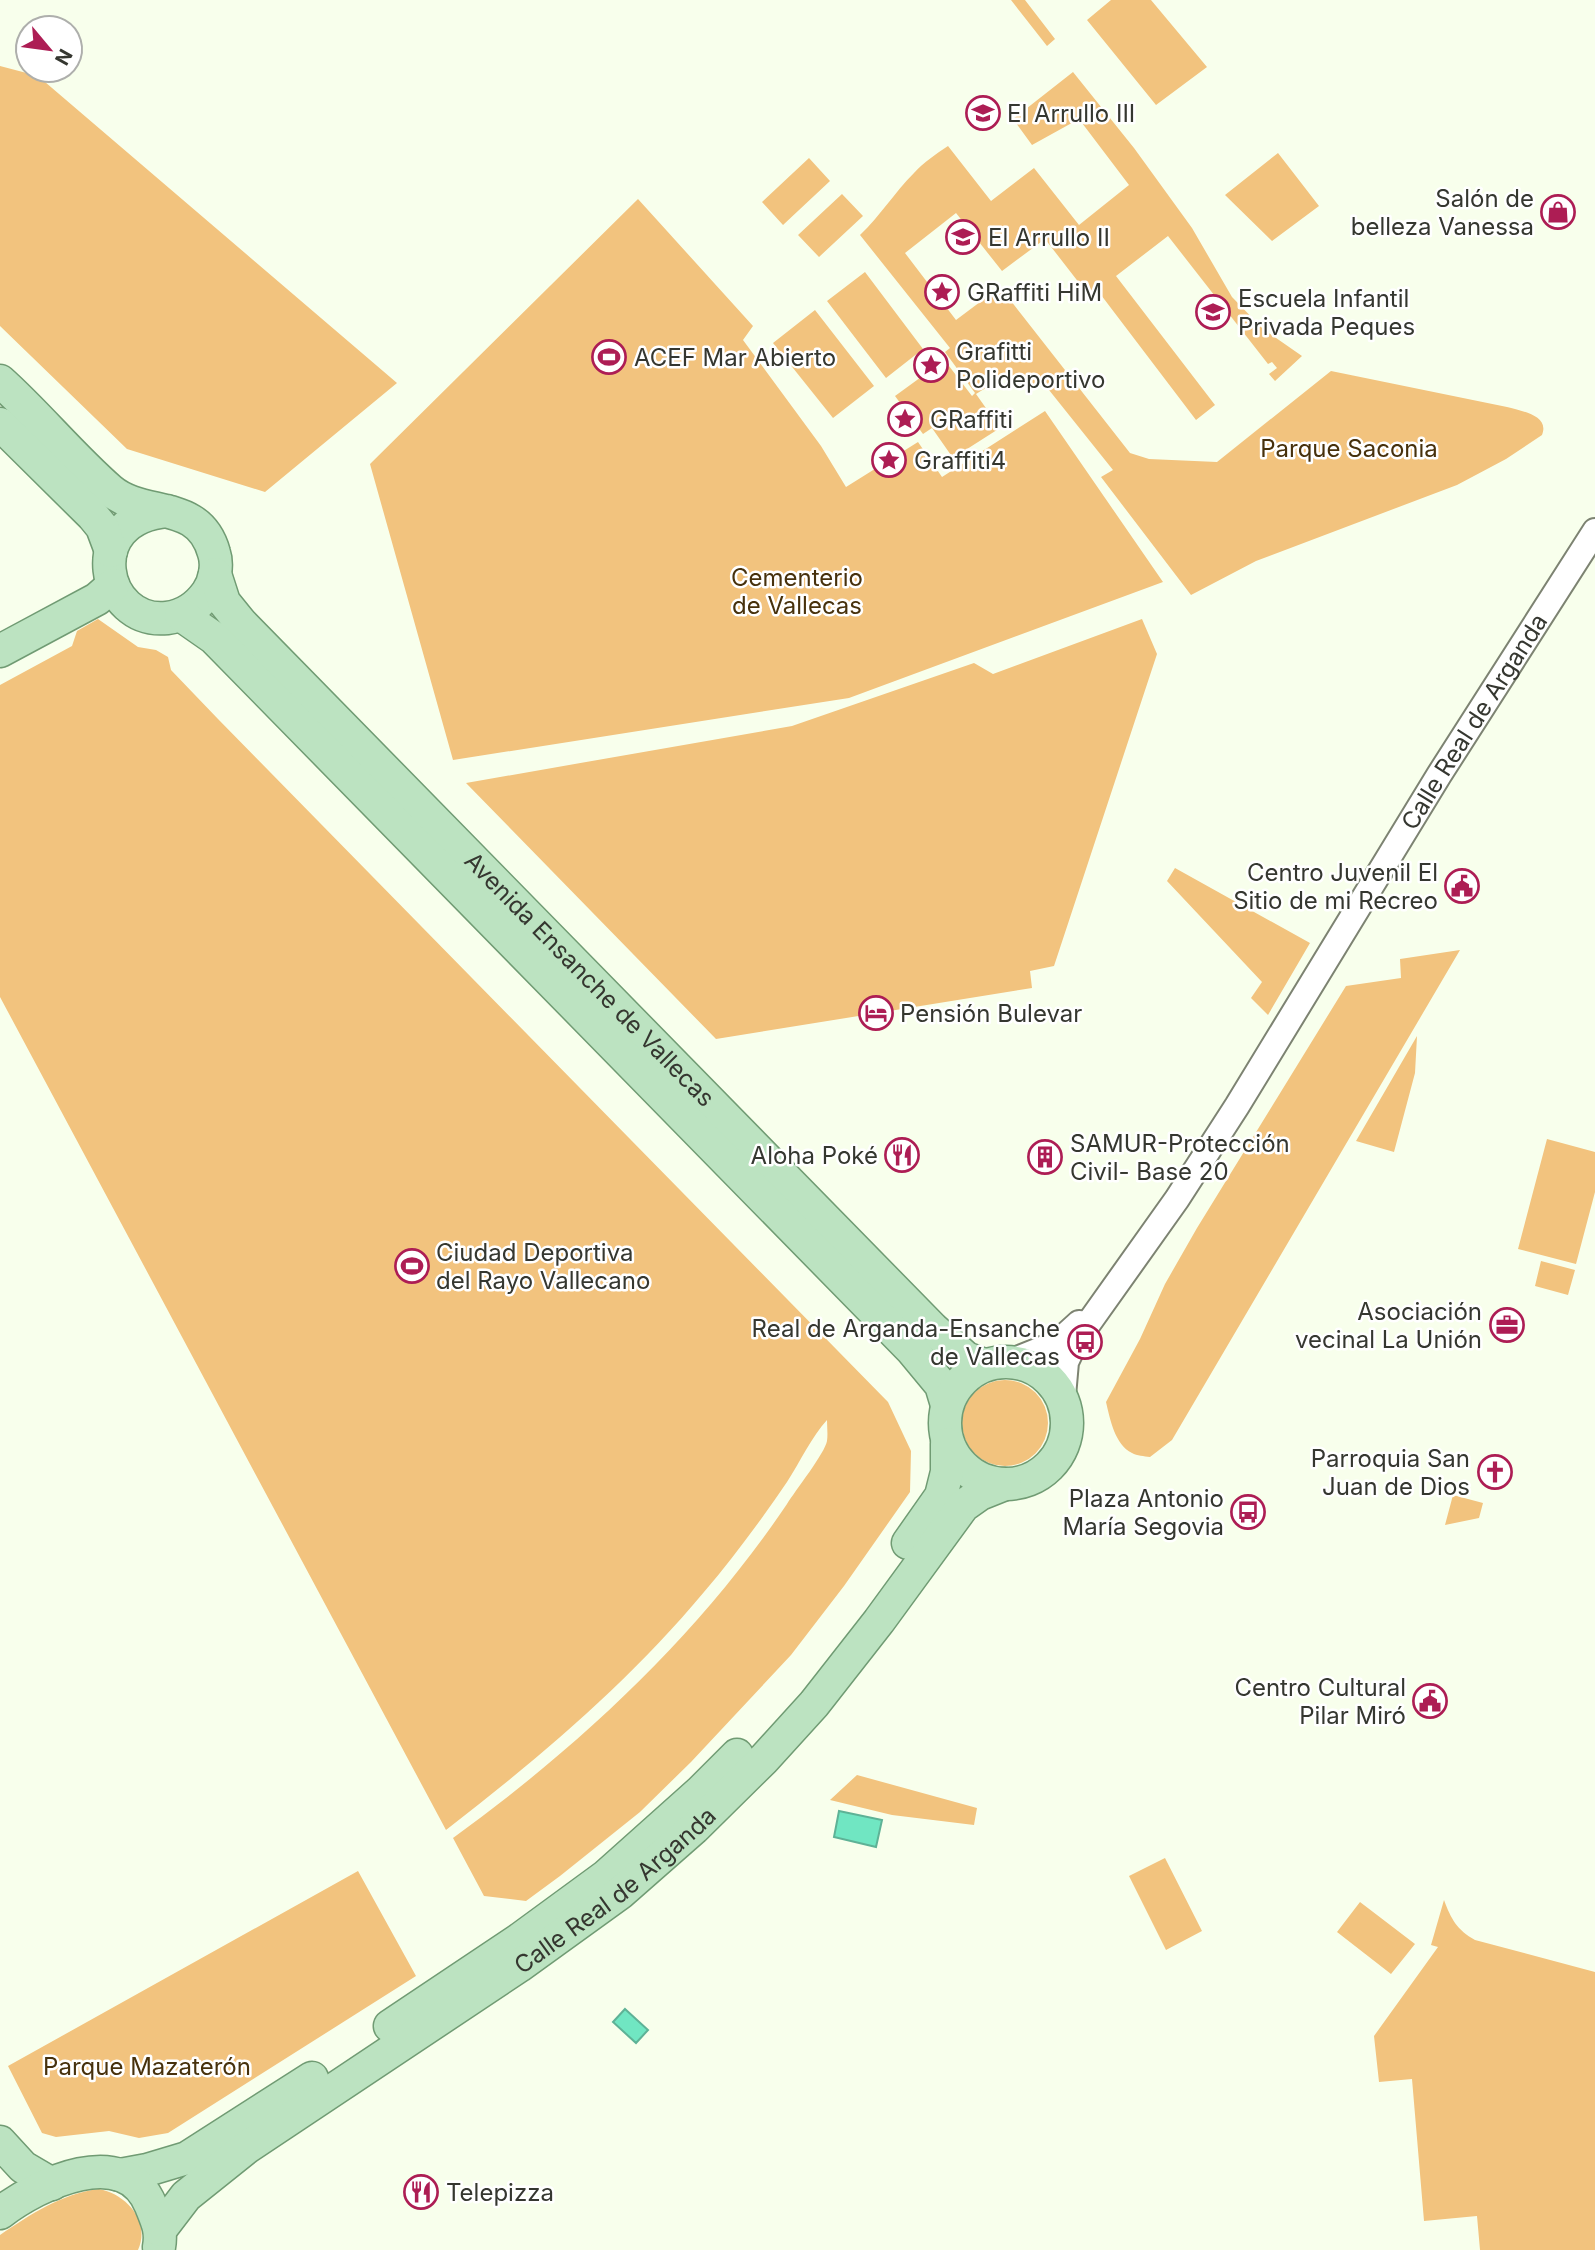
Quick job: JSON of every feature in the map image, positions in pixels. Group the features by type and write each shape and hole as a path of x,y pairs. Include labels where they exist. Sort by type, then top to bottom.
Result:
{"main road":[{"name":"Avenida Ensanche de Vallecas","path":"0,381 110,490 129,500 192,520 202,529 210,540 215,556 215,574 223,602 241,623 933,1329 966,1358 996,1364"},
{"path":"0,424 93,516 102,527 111,551"},
{"path":"167,511 148,513 132,521 118,534 111,551 109,568 113,585 121,599 134,610 148,616 165,618 181,615 197,606 209,591 215,574"},
{"path":"0,651 97,599 113,585"},
{"name":"Avenida Ensanche de Vallecas","path":"181,615 214,638 912,1350 941,1385 947,1405"},
{"path":"996,1364 1023,1364 1038,1373 1063,1396 1069,1426 1062,1447 1053,1462 1038,1474 1023,1481 1005,1485 974,1475 955,1457 947,1444 947,1405 961,1381 996,1364"},
{"name":"Calle Real de Arganda","path":"0,2213 13,2203 66,2177 91,2171 107,2171 120,2175 187,2158 520,1940 606,1876 720,1773 805,1681 860,1610 941,1496 947,1472 947,1444"},
{"name":"Calle Real de Arganda","path":"160,2240 186,2196 246,2148 519,1966 620,1893 716,1808 814,1703 879,1621 963,1506 981,1494 1005,1485"},
{"path":"0,2142 23,2167 52,2184"},
{"path":"120,2175 136,2184 148,2198 160,2240"}],"street":[{"name":"Calle Real de Arganda","path":"996,1364 1057,1343 1104,1298 1177,1199 1237,1106 1439,775 1595,531"},
{"name":"Calle Real de Arganda","path":"1063,1396 1064,1375 1070,1350 1096,1315 1104,1298"}],"green space":[{"path":"1011,0 1025,0 1055,39 1047,46"},
{"path":"1111,0 1151,0 1207,67 1156,105 1087,20"},
{"path":"0,66 14,70 14,84 47,84 397,383 265,492 127,449 0,326"},
{"name":"Parque Saconia","path":"1073,72 1134,148 1192,228 1232,297 1263,329 1302,356 1275,381 1269,374 1277,368 1272,362 1268,364 1168,236 1116,276 1215,405 1196,420 1098,291 1090,297 1045,239 1002,271 956,213 905,253 956,320 1000,287 1130,453 1149,459 1217,462 1331,371 1520,410 1538,418 1542,423 1542,435 1506,459 1457,485 1256,561 1191,595 1101,477 1113,470 1049,390 1008,374 976,394 1000,428 953,458 932,428 923,434 895,396 939,364 944,369 949,366 972,396 975,393 945,352 950,348 860,235 918,169 948,146 991,201 1034,168 1079,225 1129,185 1079,119 1032,145 1013,119"},
{"path":"1278,153 1319,206 1272,241 1225,195"},
{"path":"809,158 830,181 783,225 762,202"},
{"path":"842,194 863,216 819,257 798,235"},
{"name":"Cementerio de Vallecas","path":"638,199 753,326 743,340 821,446 846,487 918,442 942,477 1045,411 1163,582 849,698 453,760 370,464"},
{"path":"865,272 923,349 886,378 827,301"},
{"path":"815,310 874,386 833,418 773,343"},
{"name":"Ciudad Deportiva del Rayo Vallecano","path":"98,619 138,647 156,650 168,657 171,670 218,719 888,1402 911,1451 910,1492 844,1586 791,1655 640,1812 526,1901 484,1896 453,1838 547,1765 635,1686 676,1643 752,1552 809,1472 825,1447 827,1420 747,1538 675,1625 581,1718 446,1830 0,997 0,685 72,646 77,631"},
{"path":"1142,619 1157,654 1054,966 1030,971 1032,988 716,1039 466,783 792,726 974,663 993,674"},
{"path":"1175,868 1310,943 1268,1015 1251,998 1262,982 1167,881"},
{"path":"1460,950 1172,1440 1150,1457 1136,1455 1126,1449 1114,1431 1106,1402 1140,1339 1165,1284 1197,1228 1346,986 1401,978 1400,959"},
{"path":"1417,1036 1415,1073 1394,1152 1356,1141"},
{"path":"1547,1139 1595,1152 1595,1192 1576,1264 1518,1249"},
{"path":"1541,1261 1575,1270 1568,1295 1535,1286"},
{"path":"1005,1380 1029,1387 1041,1399 1048,1423 1041,1447 1029,1459 1005,1466 981,1459 969,1447 962,1423 969,1399 981,1387"},
{"path":"1453,1495 1483,1503 1479,1518 1445,1525"},
{"path":"857,1775 977,1808 974,1825 892,1815 830,1800"},
{"path":"1165,1858 1202,1931 1166,1950 1129,1876"},
{"name":"Parque Mazaterón","path":"358,1871 416,1976 168,2133 139,2138 109,2131 56,2137 42,2133 8,2066"},
{"path":"1444,1900 1455,1923 1475,1940 1595,1972 1595,2250 1480,2250 1477,2216 1424,2221 1412,2079 1379,2082 1374,2036 1438,1947 1431,1945"},
{"path":"1360,1902 1415,1944 1391,1974 1337,1932"},
{"path":"99,2189 118,2197 134,2211 141,2229 138,2250 0,2250 0,2235 23,2220 59,2200"}],"shaded area":[{"path":"839,1811 882,1820 876,1847 834,1837"},
{"path":"625,2009 648,2030 636,2043 613,2022"}],"place":[{"name":"El Arrullo III","path":"983,113"},
{"name":"Salón de belleza Vanessa","path":"1558,212"},
{"name":"El Arrullo II","path":"963,237"},
{"name":"GRaffiti HiM","path":"942,292"},
{"name":"Escuela Infantil Privada Peques","path":"1213,312"},
{"name":"ACEF Mar Abierto","path":"609,357"},
{"name":"Grafitti Polideportivo","path":"931,365"},
{"name":"GRaffiti","path":"905,419"},
{"name":"Graffiti4","path":"889,460"},
{"name":"Centro Juvenil El Sitio de mi Recreo","path":"1462,886"},
{"name":"Pensión Bulevar","path":"876,1013"},
{"name":"Aloha Poké","path":"902,1155"},
{"name":"SAMUR-Protección Civil- Base 20","path":"1045,1157"},
{"name":"Ciudad Deportiva del Rayo Vallecano","path":"412,1266"},
{"name":"Asociación vecinal La Unión","path":"1507,1325"},
{"name":"Real de Arganda-Ensanche de Vallecas","path":"1085,1342"},
{"name":"Parroquia San Juan de Dios","path":"1495,1472"},
{"name":"Plaza Antonio María Segovia","path":"1248,1512"},
{"name":"Centro Cultural Pilar Miró","path":"1430,1701"},
{"name":"Telepizza","path":"421,2192"}]}
